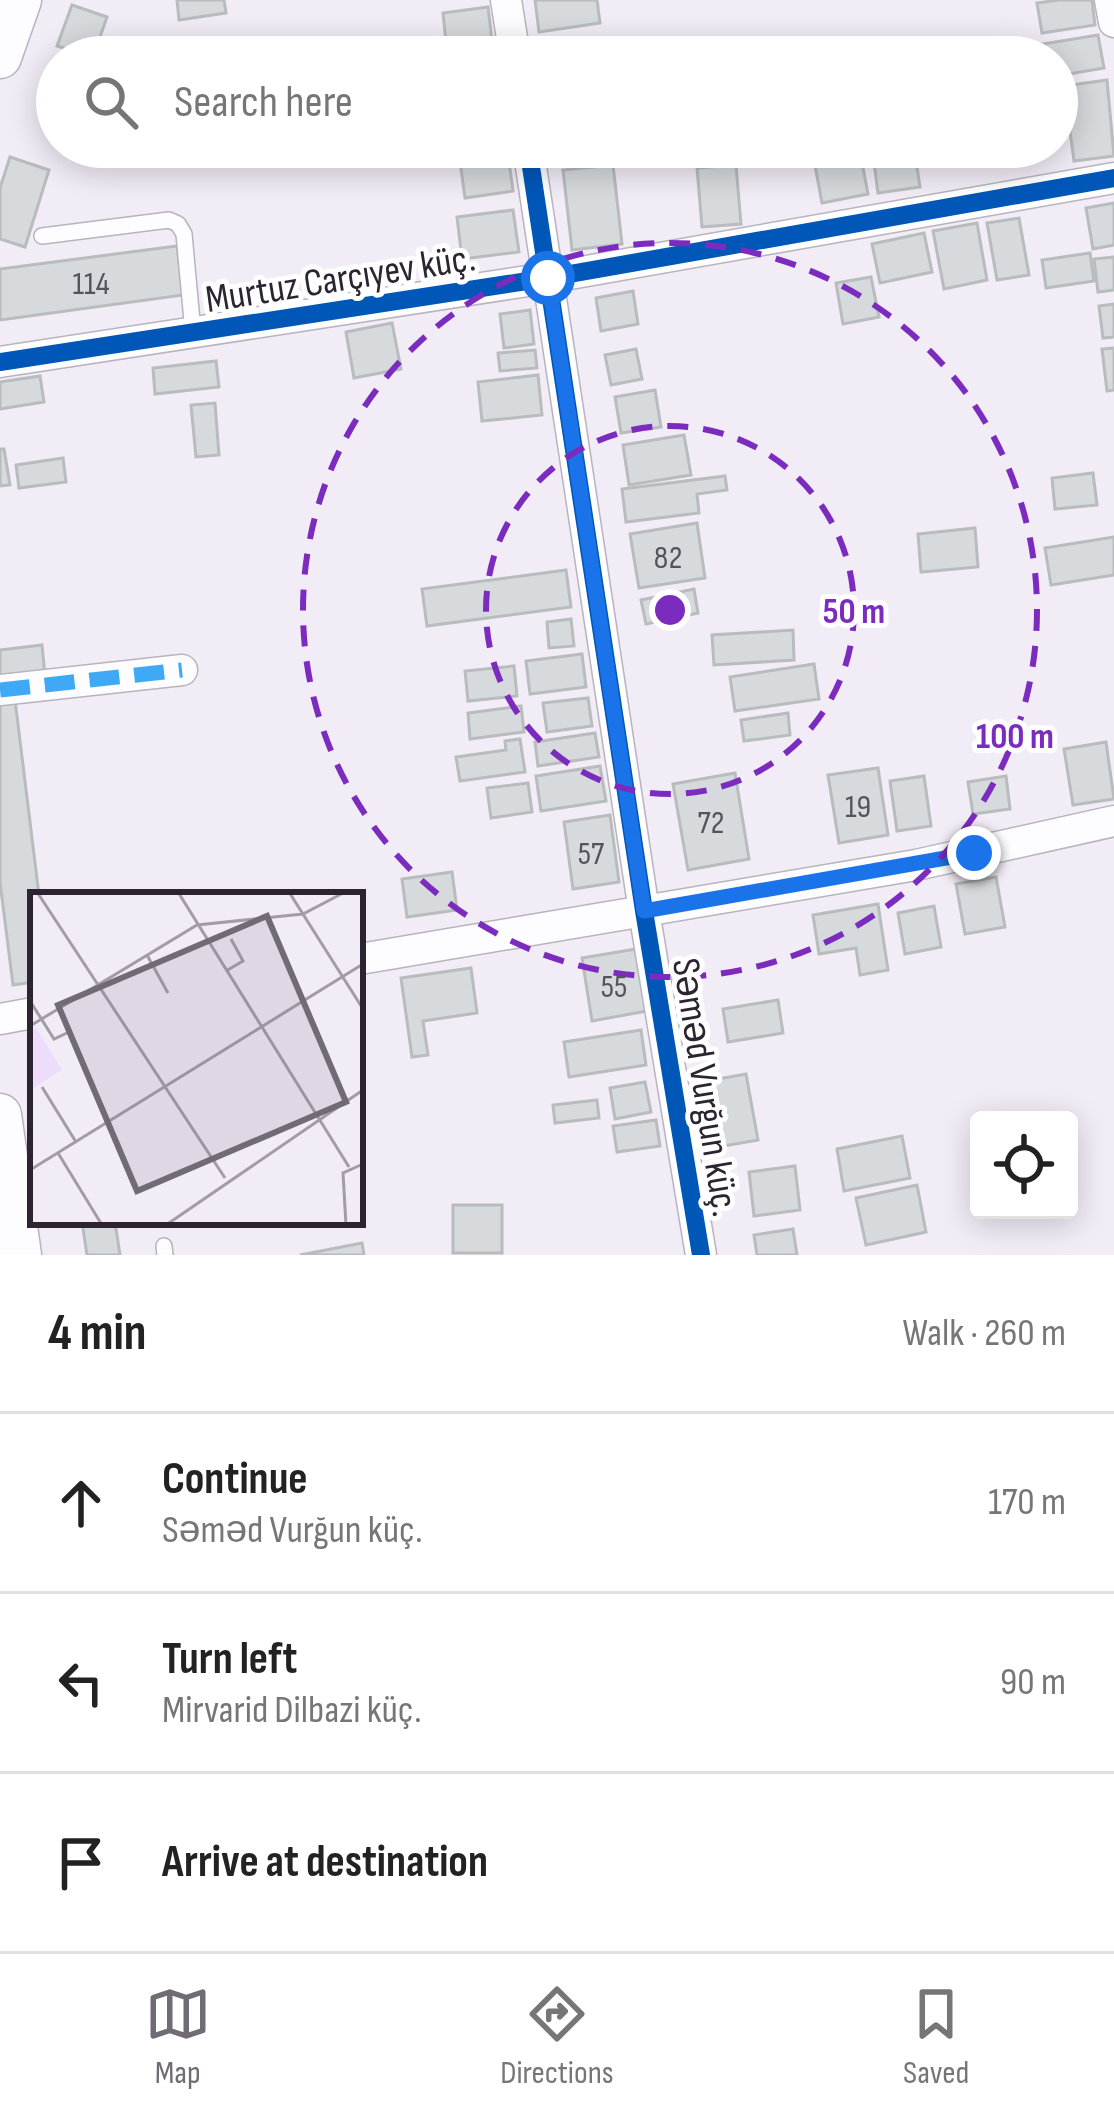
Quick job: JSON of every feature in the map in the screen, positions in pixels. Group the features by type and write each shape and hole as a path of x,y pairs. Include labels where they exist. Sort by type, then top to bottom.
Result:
{"main road":[{"path":"0,57 20,0"},
{"path":"0,1115 20,1255"}],"street":[{"path":"506,0 512,36"},
{"path":"1110,0 1114,22"},
{"name":"Səməd Vurğun küç.","path":"531,168 701,1255"},
{"name":"Murtuz Carçıyev küç.","path":"0,362 548,278 1114,178"},
{"path":"0,690 182,670"},
{"path":"363,958 916,866 1114,820"},
{"path":"0,1019 30,1014"}],"lane":[{"path":"42,236 169,220 178,224 184,234 193,332"}],"building":[{"path":"177,0 224,0 226,13 179,20"},
{"path":"535,0 597,0 600,23 539,32"},
{"path":"1092,0 1095,25 1042,33 1037,3"},
{"path":"72,5 107,17 100,36 61,36"},
{"path":"488,7 491,36 445,36 443,13"},
{"path":"1098,35 1104,68 1078,72 1078,38"},
{"path":"1107,80 1114,156 1078,160 1078,84"},
{"path":"10,157 49,170 25,247 0,239 0,188"},
{"path":"461,168 510,168 513,191 465,198"},
{"path":"613,168 622,244 572,250 563,170"},
{"path":"697,168 736,168 741,224 702,227"},
{"path":"815,168 863,168 868,194 822,203"},
{"path":"875,168 917,168 920,187 878,193"},
{"path":"1114,203 1114,245 1093,249 1086,208"},
{"path":"513,210 519,252 462,259 457,217"},
{"path":"1019,218 1029,275 997,280 987,223"},
{"path":"977,223 987,280 944,289 933,231"},
{"path":"924,233 932,272 880,283 872,244"},
{"path":"177,246 183,295 0,320 0,269"},
{"path":"1090,253 1094,281 1046,288 1042,260"},
{"path":"1114,257 1114,290 1098,292 1094,259"},
{"path":"871,277 879,317 843,324 836,283"},
{"path":"633,291 638,324 601,331 596,298"},
{"path":"1114,304 1114,337 1103,338 1099,306"},
{"path":"530,310 534,344 504,348 500,314"},
{"path":"392,323 401,369 354,378 346,332"},
{"path":"1114,348 1114,390 1107,391 1102,349"},
{"path":"636,349 642,379 611,385 605,355"},
{"path":"535,350 537,368 500,371 498,353"},
{"path":"216,361 219,387 155,394 153,368"},
{"path":"538,375 542,415 482,421 478,382"},
{"path":"40,376 44,402 0,409 0,382"},
{"path":"655,390 661,427 621,433 615,397"},
{"path":"215,403 219,455 196,457 191,405"},
{"path":"684,435 691,475 629,485 623,445"},
{"path":"0,449 4,449 10,485 0,486"},
{"path":"63,458 66,482 19,488 16,465"},
{"path":"1093,473 1097,505 1055,509 1052,478"},
{"path":"725,476 727,490 697,494 699,513 626,522 622,489"},
{"path":"697,523 705,578 639,588 630,534"},
{"path":"975,528 978,567 921,572 918,534"},
{"path":"1114,537 1114,575 1051,585 1045,548"},
{"path":"566,570 571,607 427,626 422,589"},
{"path":"694,589 698,613 646,624 641,600"},
{"path":"571,619 574,646 549,648 547,622"},
{"path":"793,630 794,660 714,665 712,635"},
{"path":"42,645 45,676 0,681 0,650"},
{"path":"582,654 586,687 530,694 526,661"},
{"path":"814,664 819,699 735,711 730,677"},
{"path":"514,666 517,696 468,701 465,671"},
{"path":"588,698 592,726 547,732 543,703"},
{"path":"15,700 39,892 30,892 30,982 13,985 0,882 0,701"},
{"path":"521,706 524,732 470,739 468,713"},
{"path":"788,713 790,735 744,741 741,720"},
{"path":"595,733 599,757 538,766 535,742"},
{"path":"520,739 525,772 460,781 456,757 506,750 505,741"},
{"path":"1106,742 1114,799 1073,805 1064,749"},
{"path":"600,766 606,801 541,811 536,776"},
{"path":"878,768 888,835 839,843 828,775"},
{"path":"735,773 749,859 688,870 673,784"},
{"path":"924,776 931,826 897,831 890,781"},
{"path":"1006,776 1010,809 973,814 968,782"},
{"path":"528,783 532,812 491,818 487,788"},
{"path":"610,815 619,882 573,889 564,822"},
{"path":"452,872 457,910 407,917 402,879"},
{"path":"996,877 1005,927 965,934 956,884"},
{"path":"878,904 888,970 860,975 856,948 819,954 813,915"},
{"path":"934,906 941,947 905,954 898,913"},
{"path":"636,949 647,1011 592,1021 582,958"},
{"path":"471,968 477,1013 423,1021 428,1055 412,1057 401,978"},
{"path":"778,1000 783,1033 728,1042 723,1009"},
{"path":"641,1030 646,1065 569,1077 564,1042"},
{"path":"746,1074 758,1140 718,1147 707,1081"},
{"path":"645,1082 651,1112 615,1119 610,1088"},
{"path":"597,1100 599,1118 555,1123 553,1105"},
{"path":"656,1120 660,1146 617,1152 613,1126"},
{"path":"902,1136 910,1178 844,1191 837,1149"},
{"path":"795,1166 800,1210 754,1216 749,1172"},
{"path":"917,1185 926,1232 866,1245 856,1198"},
{"path":"453,1205 502,1205 502,1253 453,1253"},
{"path":"82,1225 115,1225 120,1255 87,1255"},
{"path":"793,1229 797,1255 757,1255 754,1235"},
{"path":"362,1243 364,1255 300,1255"}],"marked path":[{"path":"0,690 182,670"}],"cycle path":[{"path":"531,168 701,1255"},
{"path":"0,362 547,278 1114,178"}],"route":[{"path":"548,278 644,911 974,853"}]}
